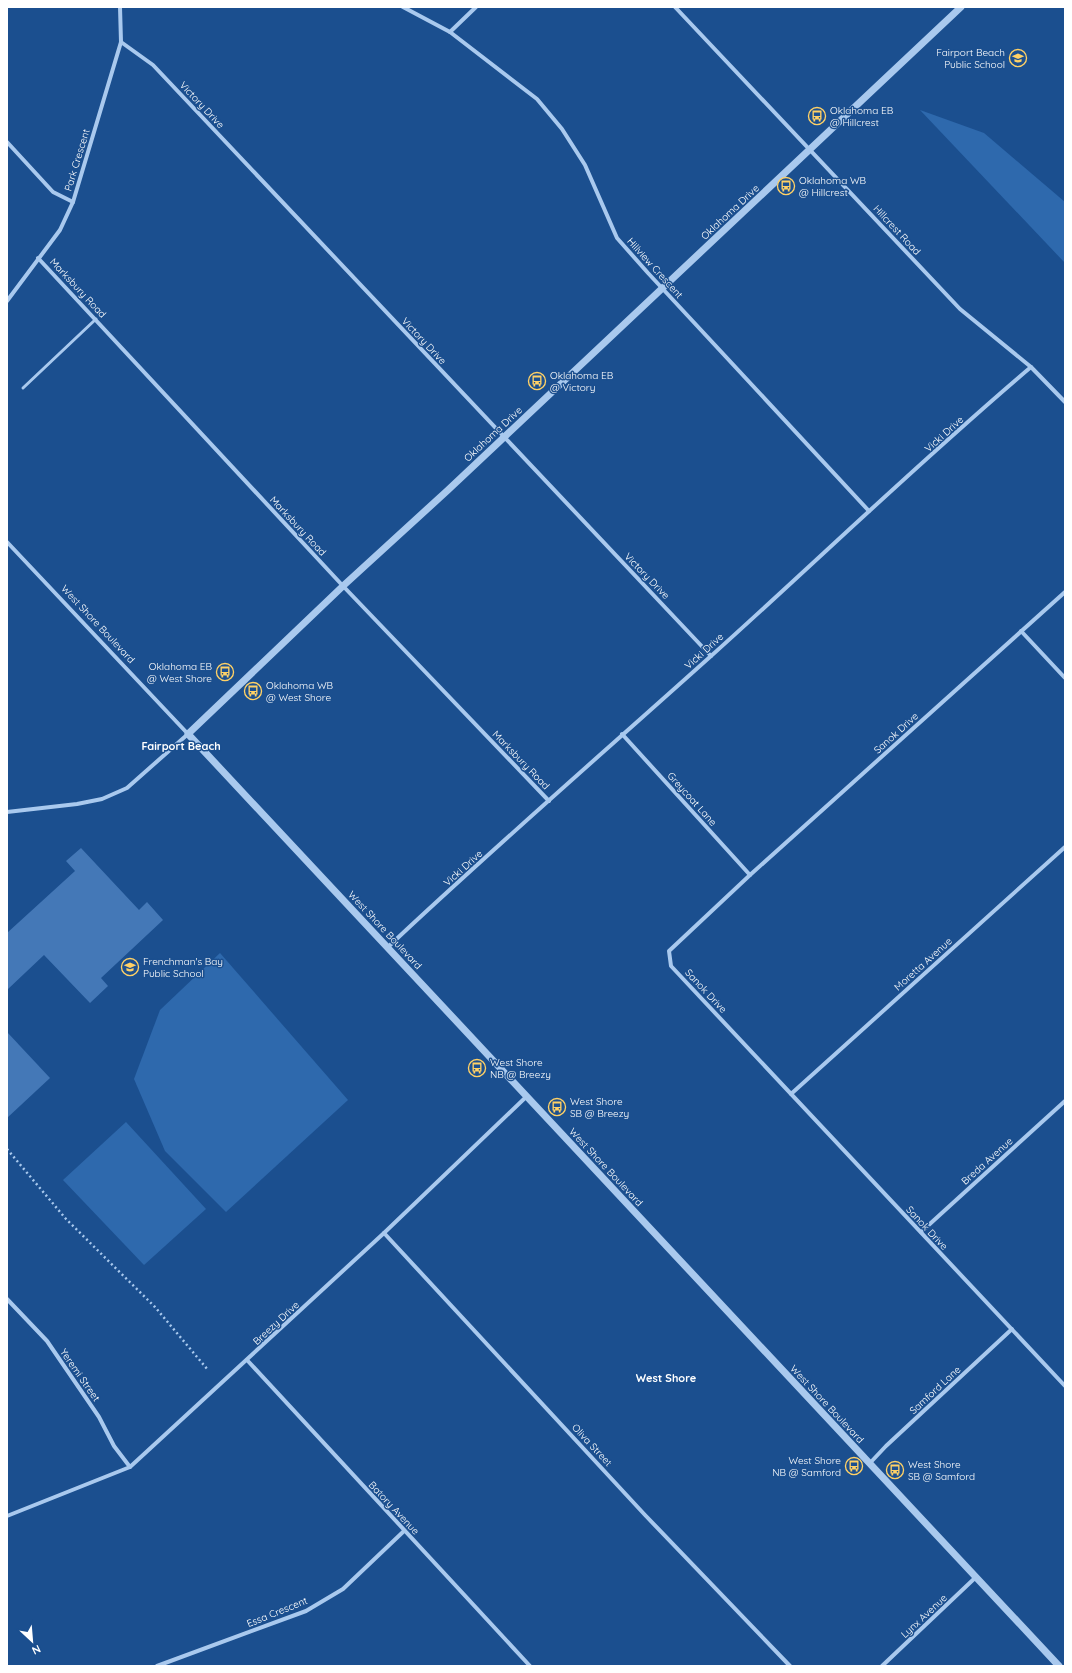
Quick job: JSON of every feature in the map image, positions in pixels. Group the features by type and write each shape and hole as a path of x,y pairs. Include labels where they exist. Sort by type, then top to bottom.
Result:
{"street":[{"name":"Park Crescent","path":"7,301 60,230 73,202 121,42 120,7"},
{"name":"Hillview Crescent","path":"403,7 450,32 537,98 562,129 585,165 617,238 868,511"},
{"path":"450,32 476,7"},
{"name":"Hillcrest Road","path":"675,7 810,151 830,169 960,309 1031,367 1065,402"},
{"name":"Oklahoma Drive","path":"7,812 76,804 102,799 127,788 188,734 343,586 663,289 961,7"},
{"name":"Victory Drive","path":"121,42 153,65 711,656"},
{"path":"7,142 53,192 73,202"},
{"name":"Marksbury Road","path":"38,258 343,586 549,801"},
{"name":"Vicki Drive","path":"387,948 622,734 711,656 868,511 1031,367"},
{"name":"West Shore Boulevard","path":"7,542 1059,1666"},
{"name":"Sanok Drive","path":"1065,592 750,875 669,951 671,966 1065,1386"},
{"path":"1021,631 1065,678"},
{"name":"Greycoat Lane","path":"622,734 750,875"},
{"name":"Moretta Avenue","path":"791,1094 1065,847"},
{"name":"Breezy Drive","path":"7,1516 130,1467 384,1233 526,1097"},
{"name":"Breda Avenue","path":"920,1232 1065,1102"},
{"name":"Oliva Street","path":"384,1233 645,1515 790,1666"},
{"name":"Yeremi Street","path":"7,1299 46,1341 99,1417 114,1446 130,1467"},
{"name":"Samford Lane","path":"870,1463 886,1446 1012,1329"},
{"name":"Batory Avenue","path":"247,1360 404,1532 530,1666"},
{"name":"Essa Crescent","path":"157,1666 306,1611 343,1589 404,1532"},
{"name":"Lynx Avenue","path":"882,1666 976,1578"}],"lane":[{"path":"23,388 96,319"}],"path":[{"path":"7,1149 66,1219 155,1307 208,1370"}],"shaded area":[{"path":"920,110 984,133 1065,202 1065,263"},
{"path":"220,953 348,1100 226,1212 165,1151 134,1079 160,1010"},
{"path":"126,1122 206,1209 144,1265 63,1180"}],"building":[{"path":"81,848 139,910 147,902 163,920 101,978 108,986 90,1003 44,955 7,990 7,933 75,871 66,861"},
{"path":"7,1032 50,1078 7,1118"}],"place":[{"name":"Fairport Beach Public School","path":"1018,58"},
{"name":"Oklahoma EB @ Hillcrest","path":"817,116"},
{"name":"Oklahoma WB @ Hillcrest","path":"786,186"},
{"name":"Oklahoma EB @ Victory","path":"537,381"},
{"name":"Oklahoma EB @ West Shore","path":"225,672"},
{"name":"Oklahoma WB @ West Shore","path":"253,691"},
{"name":"Frenchman's Bay Public School","path":"130,967"},
{"name":"West Shore NB @ Breezy","path":"477,1068"},
{"name":"West Shore SB @ Breezy","path":"557,1107"},
{"name":"West Shore NB @ Samford","path":"854,1466"},
{"name":"West Shore SB @ Samford","path":"895,1470"}],"district":[{"name":"Fairport Beach","path":"181,746"},
{"name":"West Shore","path":"666,1378"}]}
